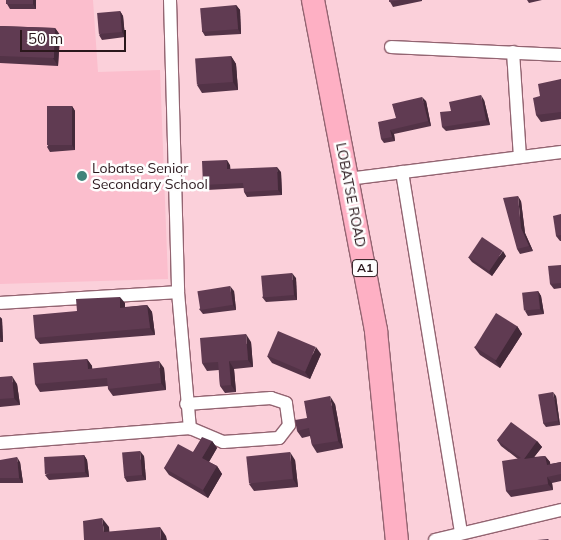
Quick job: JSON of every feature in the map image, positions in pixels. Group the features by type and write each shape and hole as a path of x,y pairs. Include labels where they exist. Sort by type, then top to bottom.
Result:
{"highway":[{"name":"LOBATSE ROAD","path":"313,0 348,179 382,374 397,540"}],"street":[{"path":"170,0 178,292 186,404 190,428"},
{"path":"391,47 561,55"},
{"path":"513,52 520,157"},
{"path":"348,179 561,152"},
{"path":"402,172 454,536"},
{"path":"0,303 178,292"},
{"path":"0,443 190,428 215,442 274,439 285,434 289,413 286,403 272,398 186,404"},
{"path":"435,540 561,510"}],"shaded area":[{"name":"Lobatse Senior Secondary School","path":"0,0 93,0 98,72 160,70 168,279 0,284"}],"building":[{"path":"6,0 33,0 33,4 6,4"},
{"path":"236,5 238,29 202,32 200,8"},
{"path":"120,11 122,32 99,34 97,13"},
{"path":"0,26 55,28 54,58 0,56"},
{"path":"231,56 233,82 197,84 195,59"},
{"path":"561,79 561,112 536,115 533,98 540,96 538,84"},
{"path":"481,95 486,120 442,127 440,112 451,111 449,102"},
{"path":"422,97 428,121 390,130 392,137 381,139 378,122 396,118 392,104"},
{"path":"47,106 72,106 72,145 47,145"},
{"path":"227,160 227,169 277,167 278,190 244,192 243,183 203,185 202,161"},
{"path":"518,196 521,228 529,246 517,249 503,198"},
{"path":"561,214 561,235 556,236 553,216"},
{"path":"482,237 503,251 489,271 469,257"},
{"path":"561,265 561,283 550,284 548,266"},
{"path":"292,273 294,295 263,298 261,276"},
{"path":"230,286 233,305 200,310 197,291"},
{"path":"538,291 540,309 524,311 522,293"},
{"path":"120,297 120,308 147,305 150,328 35,338 33,315 77,311 76,299"},
{"path":"496,313 517,326 496,360 475,347"},
{"path":"278,331 316,347 305,372 267,356"},
{"path":"246,334 248,360 229,361 231,385 220,386 218,362 202,363 200,338"},
{"path":"87,359 88,369 159,361 161,383 108,389 107,378 35,384 33,363"},
{"path":"12,376 14,398 0,399 0,377"},
{"path":"553,392 558,421 543,423 538,395"},
{"path":"330,396 338,441 312,445 309,428 297,431 295,420 307,418 304,401"},
{"path":"511,422 537,441 524,459 545,456 547,465 561,462 561,474 547,477 548,484 506,491 502,461 521,458 497,440"},
{"path":"202,437 212,441 202,458 217,466 203,490 164,468 178,444 193,452"},
{"path":"140,451 142,475 124,476 122,453"},
{"path":"290,452 293,479 249,483 246,457"},
{"path":"84,455 85,472 45,474 44,457"},
{"path":"17,457 19,478 0,478 0,460"},
{"path":"102,518 104,532 160,527 161,540 84,540 83,521"}],"place":[{"name":"Lobatse Senior Secondary School","path":"82,176"}]}
